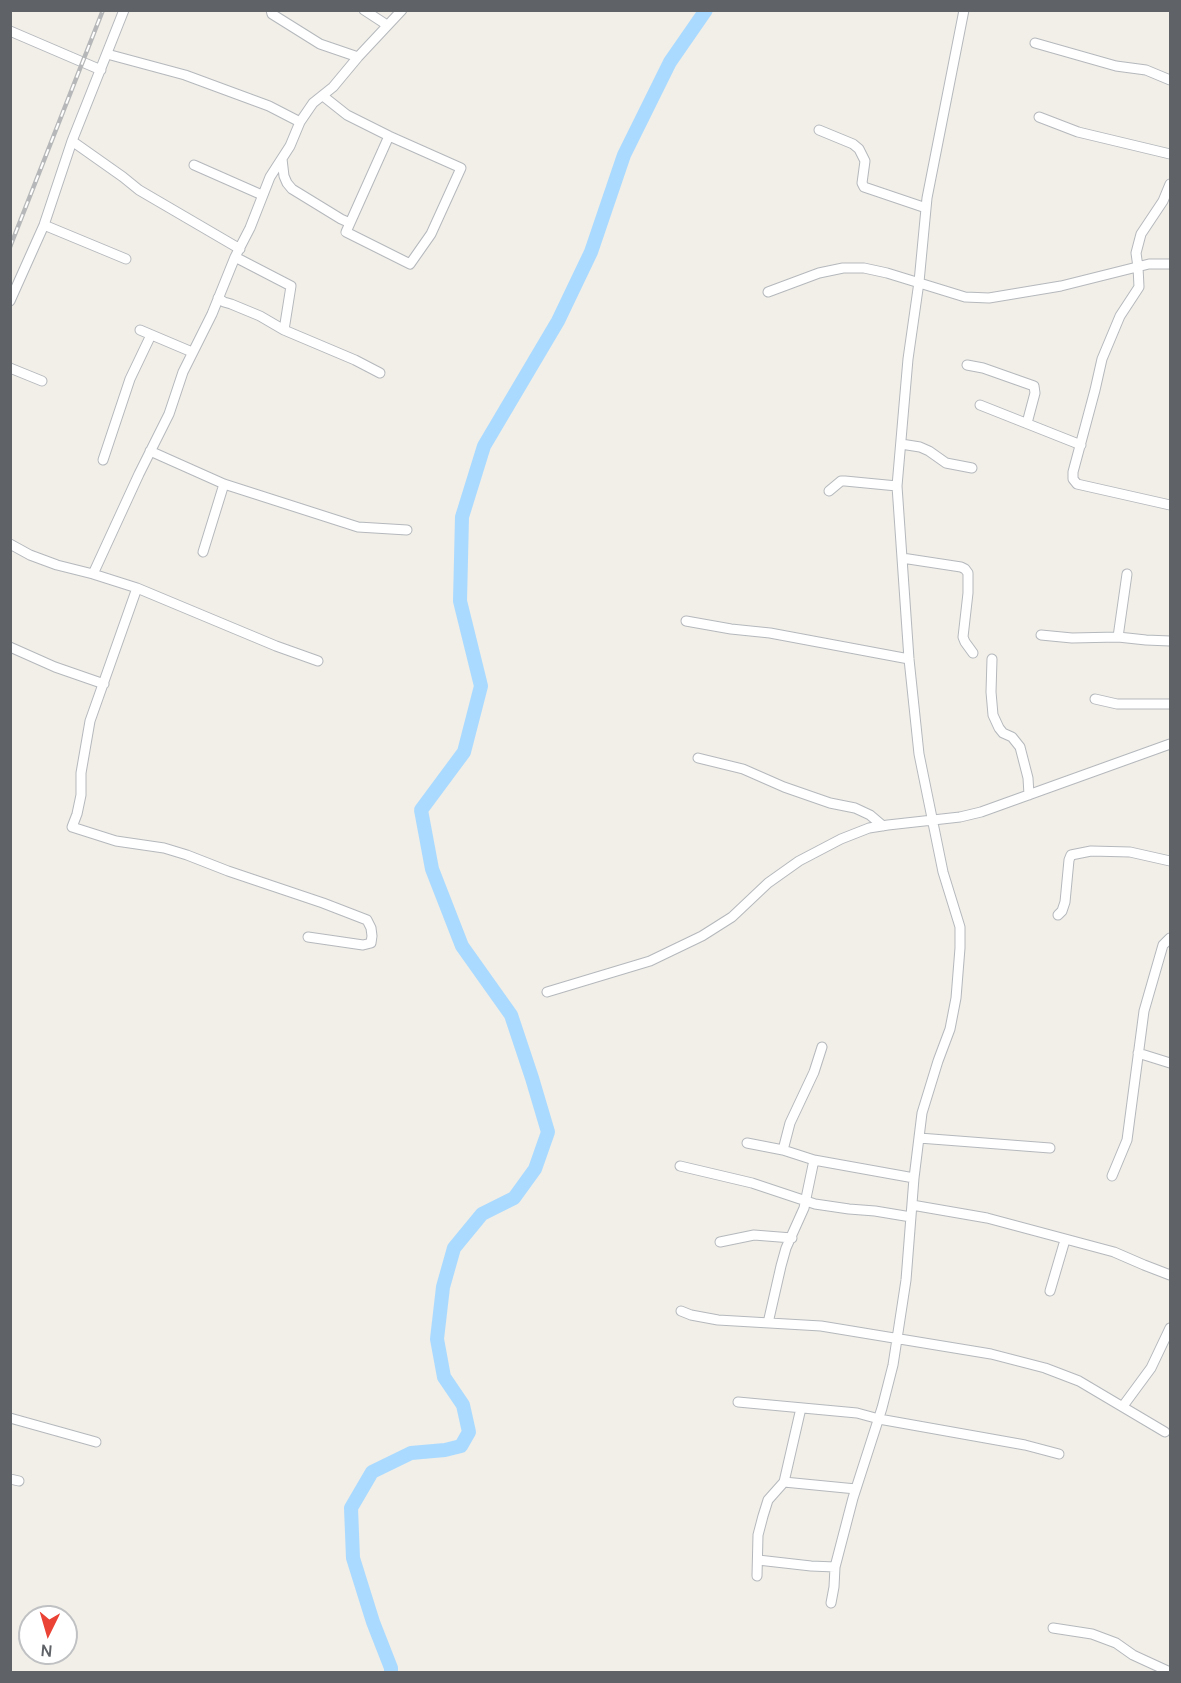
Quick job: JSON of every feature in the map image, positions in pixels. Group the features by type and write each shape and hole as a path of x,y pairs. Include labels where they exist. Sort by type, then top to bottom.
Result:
{"street":[{"path":"10,301 44,225 72,141 124,10"},
{"path":"271,10 272,14 311,38 358,57"},
{"path":"364,10 387,25"},
{"path":"93,574 169,414 180,380 212,314 270,177 290,146 300,122 313,103 333,87 402,10"},
{"path":"831,1603 835,1567 893,1365 906,1280 919,1138 926,1098 950,1029 956,998 960,927 943,872 919,754 909,658 897,486 908,359 919,282 926,208 964,10"},
{"path":"10,31 101,70"},
{"path":"1035,43 1116,66 1146,70 1170,80"},
{"path":"107,54 185,75 269,106 300,122"},
{"path":"323,96 347,116 461,168 431,234 410,264 346,232 389,136"},
{"path":"1038,117 1078,132 1170,154"},
{"path":"819,130 854,144 859,149 865,161 862,183 864,187 926,208"},
{"path":"72,141 139,190 291,286 284,330"},
{"path":"282,159 284,176 292,189 350,224"},
{"path":"194,165 262,195"},
{"path":"1170,184 1163,201 1141,234 1136,253 1138,287 1120,316 1102,360 1073,472 1073,479 1077,484 1170,505"},
{"path":"44,225 126,259"},
{"path":"768,292 819,273 843,268 864,268 965,297 989,298 1061,286 1157,263 1170,264"},
{"path":"218,298 380,373"},
{"path":"140,330 192,352"},
{"path":"103,460 130,379 151,335"},
{"path":"967,365 983,368 1034,386 1035,393 1027,423"},
{"path":"10,368 42,381"},
{"path":"980,405 1081,445"},
{"path":"901,444 920,447 946,463 972,468"},
{"path":"150,452 224,484 358,527 407,530"},
{"path":"829,491 841,481 897,486"},
{"path":"202,552 224,484"},
{"path":"10,544 30,555 57,565 137,588 318,661"},
{"path":"902,558 965,569 968,573 968,592 963,637 974,653"},
{"path":"1118,637 1127,574"},
{"path":"137,588 90,721 81,773 81,795 72,827 117,841 164,848 188,855 323,903 367,920 372,936 371,943 363,945 308,937"},
{"path":"686,621 770,633 909,658"},
{"path":"1041,635 1170,641"},
{"path":"10,647 55,667 104,684"},
{"path":"992,658 993,715 1003,733 1012,737 1020,747 1028,778 1029,795"},
{"path":"1095,699 1117,704 1170,704"},
{"path":"547,992 650,961 702,936 732,917 768,883 799,861 841,839 869,828 960,818 981,812 1170,744"},
{"path":"698,758 743,769 784,787 855,808 870,814 883,826"},
{"path":"1058,915 1065,902 1071,855 1091,851 1130,852 1170,861"},
{"path":"1112,1176 1127,1140 1144,1011 1163,945 1170,938"},
{"path":"783,1150 790,1123 814,1072 822,1047"},
{"path":"1138,1053 1170,1063"},
{"path":"919,1138 1050,1148"},
{"path":"747,1143 783,1150 814,1160 914,1178"},
{"path":"768,1323 786,1248 806,1201 814,1160"},
{"path":"680,1166 752,1182 806,1201 911,1217"},
{"path":"912,1205 987,1218 1114,1252 1170,1275"},
{"path":"720,1242 754,1235 792,1238"},
{"path":"1050,1291 1065,1240"},
{"path":"681,1311 717,1320 821,1326 992,1354 1045,1368 1079,1381 1165,1432"},
{"path":"1123,1406 1151,1368 1170,1328"},
{"path":"738,1402 857,1413 1025,1445 1059,1454"},
{"path":"757,1576 758,1535 768,1500 784,1482 801,1408"},
{"path":"10,1418 96,1442"},
{"path":"784,1482 856,1489"},
{"path":"758,1560 835,1567"},
{"path":"1053,1628 1092,1634 1116,1643 1133,1655 1170,1672"}],"waterway":[{"path":"391,1672 353,1558 351,1508 372,1472 411,1453 461,1446 469,1432 463,1405 444,1377 437,1339 443,1287 454,1248 482,1214 514,1198 535,1169 548,1132 511,1015 462,946 432,869 421,810 464,752 481,686 460,601 462,517 484,446 558,321 591,252 624,155 670,62 706,10"}],"railway":[{"path":"10,247 103,10"}]}
